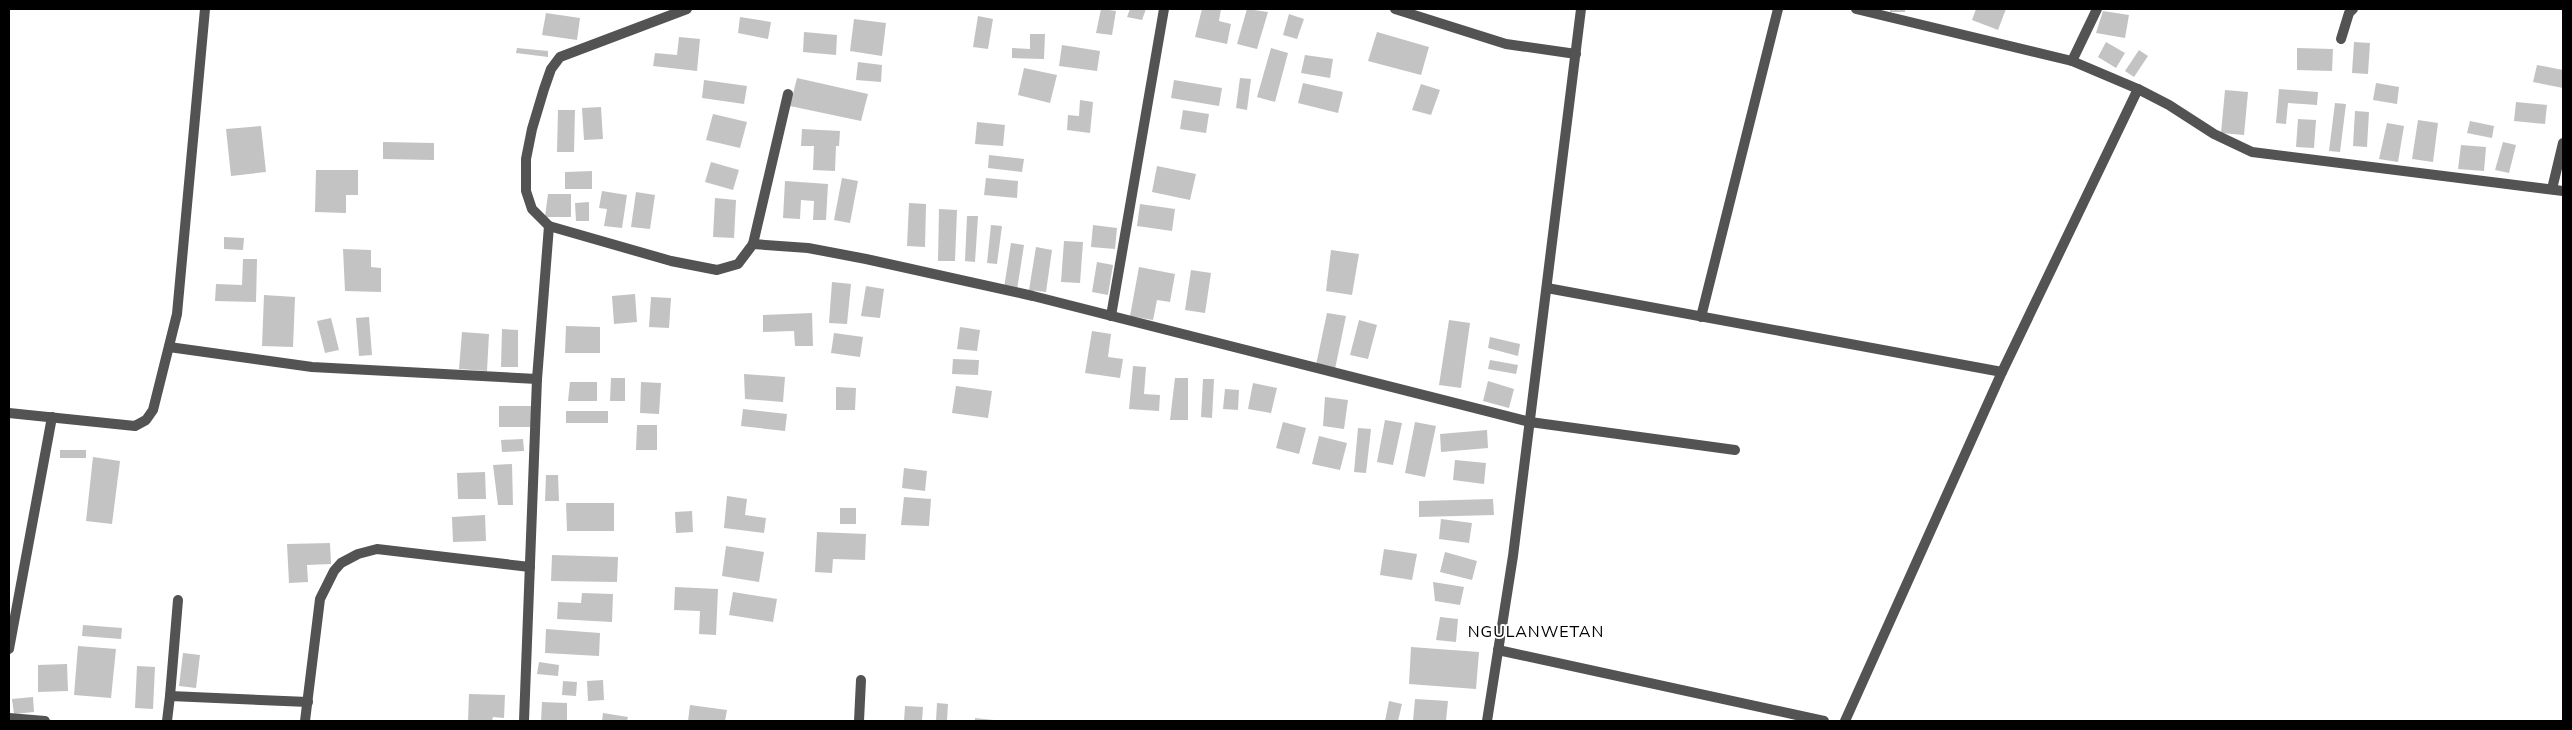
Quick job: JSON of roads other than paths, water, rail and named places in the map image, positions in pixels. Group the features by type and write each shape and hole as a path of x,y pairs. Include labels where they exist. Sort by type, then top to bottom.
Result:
{"street":[{"path":"9,413 135,426 146,420 153,410 177,314 205,9"},
{"path":"687,9 620,36 572,51 560,57 551,69 532,129 526,159 526,191 532,210 549,226 670,261 717,270 738,264 753,244 788,94"},
{"path":"1110,316 1164,9"},
{"path":"1395,9 1506,44 1576,54"},
{"path":"1487,721 1530,422 1581,9"},
{"path":"1701,316 1778,9"},
{"path":"1856,9 2072,61 2138,89 2169,105 2214,134 2252,152 2563,191"},
{"path":"2072,61 2097,9"},
{"path":"2341,39 2349,13 2353,9"},
{"path":"1845,721 2002,372 2138,89"},
{"path":"2552,189 2563,143"},
{"path":"524,721 537,379 549,226"},
{"path":"753,244 808,248 866,259 1110,316 1530,422 1735,450"},
{"path":"1547,288 2002,372"},
{"path":"168,347 312,367 537,379"},
{"path":"9,649 52,417"},
{"path":"305,721 320,599 334,571 341,564 358,554 377,549 530,567"},
{"path":"167,721 178,600"},
{"path":"1498,650 1824,721"},
{"path":"859,721 861,680"},
{"path":"170,696 308,702"},
{"path":"9,718 45,721"}],"district":[{"name":"NGULANWETAN","path":"1536,632"}]}
